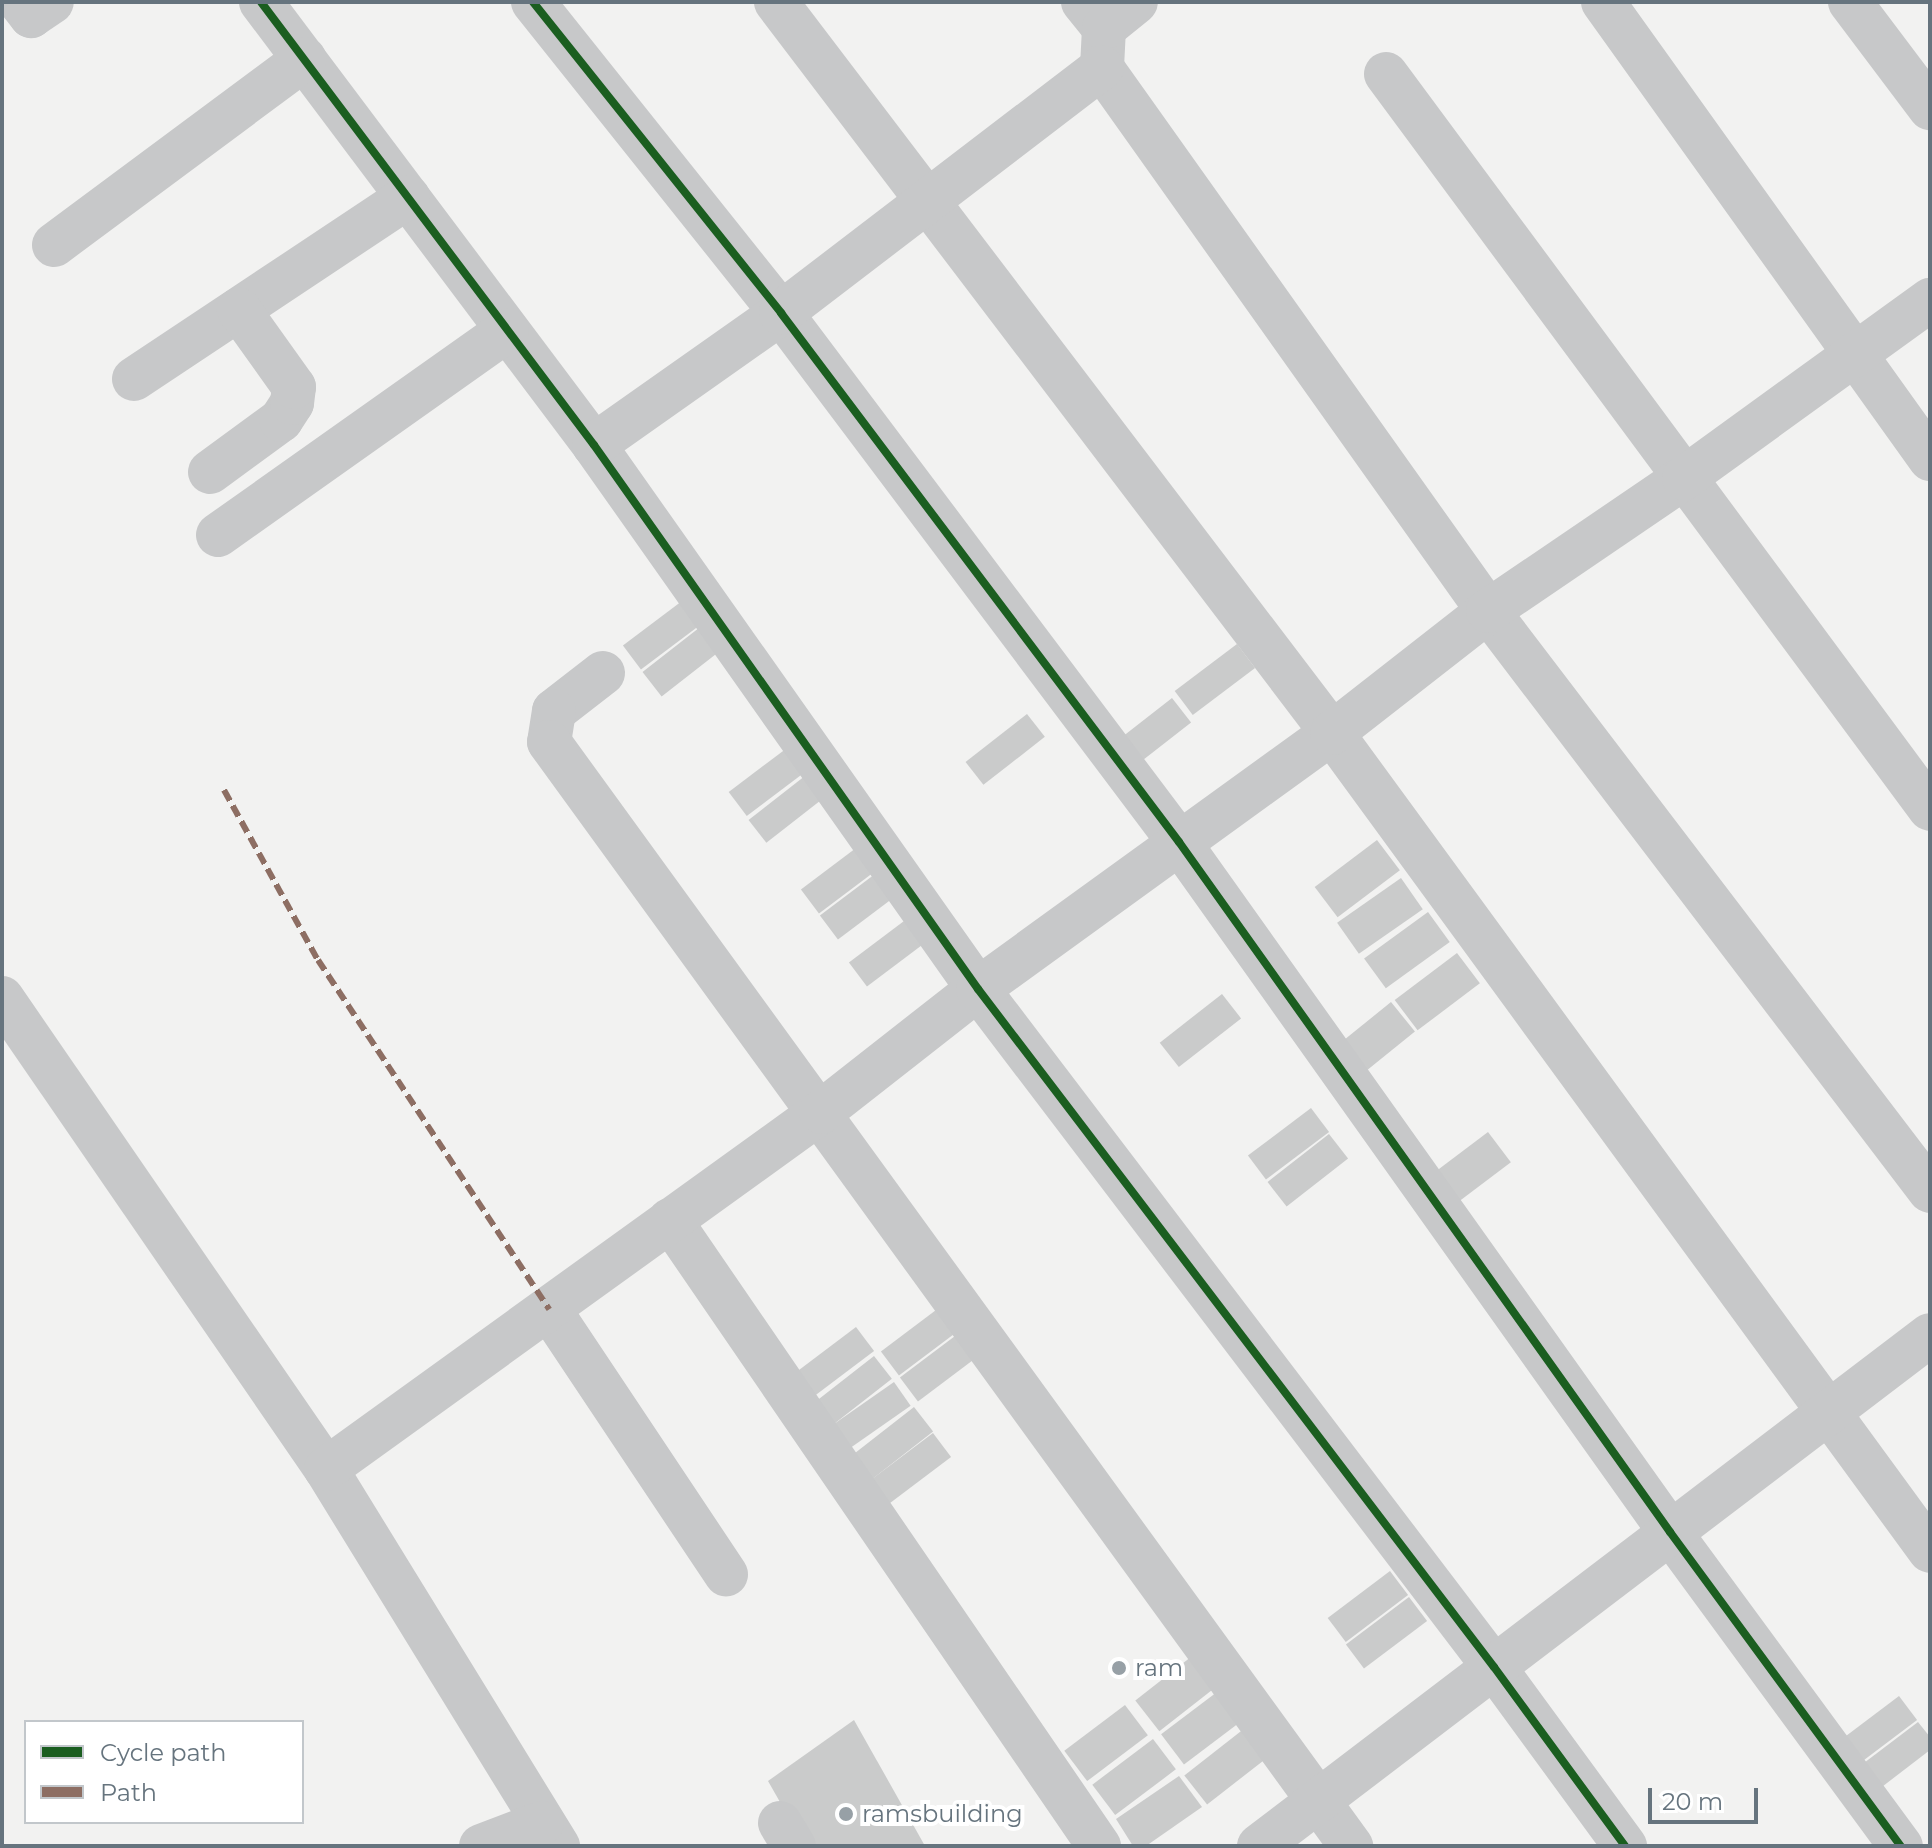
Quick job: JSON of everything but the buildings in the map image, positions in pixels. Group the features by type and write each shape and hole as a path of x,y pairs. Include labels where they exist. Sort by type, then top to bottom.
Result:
{"street":[{"path":"261,2 594,445 978,989 1494,1667 1625,1846"},
{"path":"533,2 781,313 1179,842 1670,1532 1901,1846"},
{"path":"776,2 1332,733 1930,1551"},
{"path":"1603,2 1930,459"},
{"path":"1850,2 1930,108"},
{"path":"594,445 781,313 927,202 1106,25 1488,611 1930,1191"},
{"path":"54,245 304,59"},
{"path":"1386,74 1930,809"},
{"path":"134,379 408,197"},
{"path":"326,1469 821,1112 978,989 1332,733 1488,611 1684,478 1930,300"},
{"path":"210,472 281,420 292,403 294,387 239,310"},
{"path":"218,535 507,330"},
{"path":"603,673 554,711 549,742 821,1112 1351,1846"},
{"path":"2,998 326,1469 550,1835 481,1846"},
{"path":"670,1220 1099,1846"},
{"path":"549,1309 726,1574"},
{"path":"1259,1846 1930,1335"}],"marked path":[{"path":"224,790 318,960 549,1309"}],"cycle path":[{"path":"261,2 594,445 978,989 1494,1667 1625,1846"},
{"path":"533,2 781,313 1179,842 1670,1532 1901,1846"}],"place":[{"name":"ram","path":"1119,1668"},
{"name":"ramsbuilding","path":"846,1814"}]}
